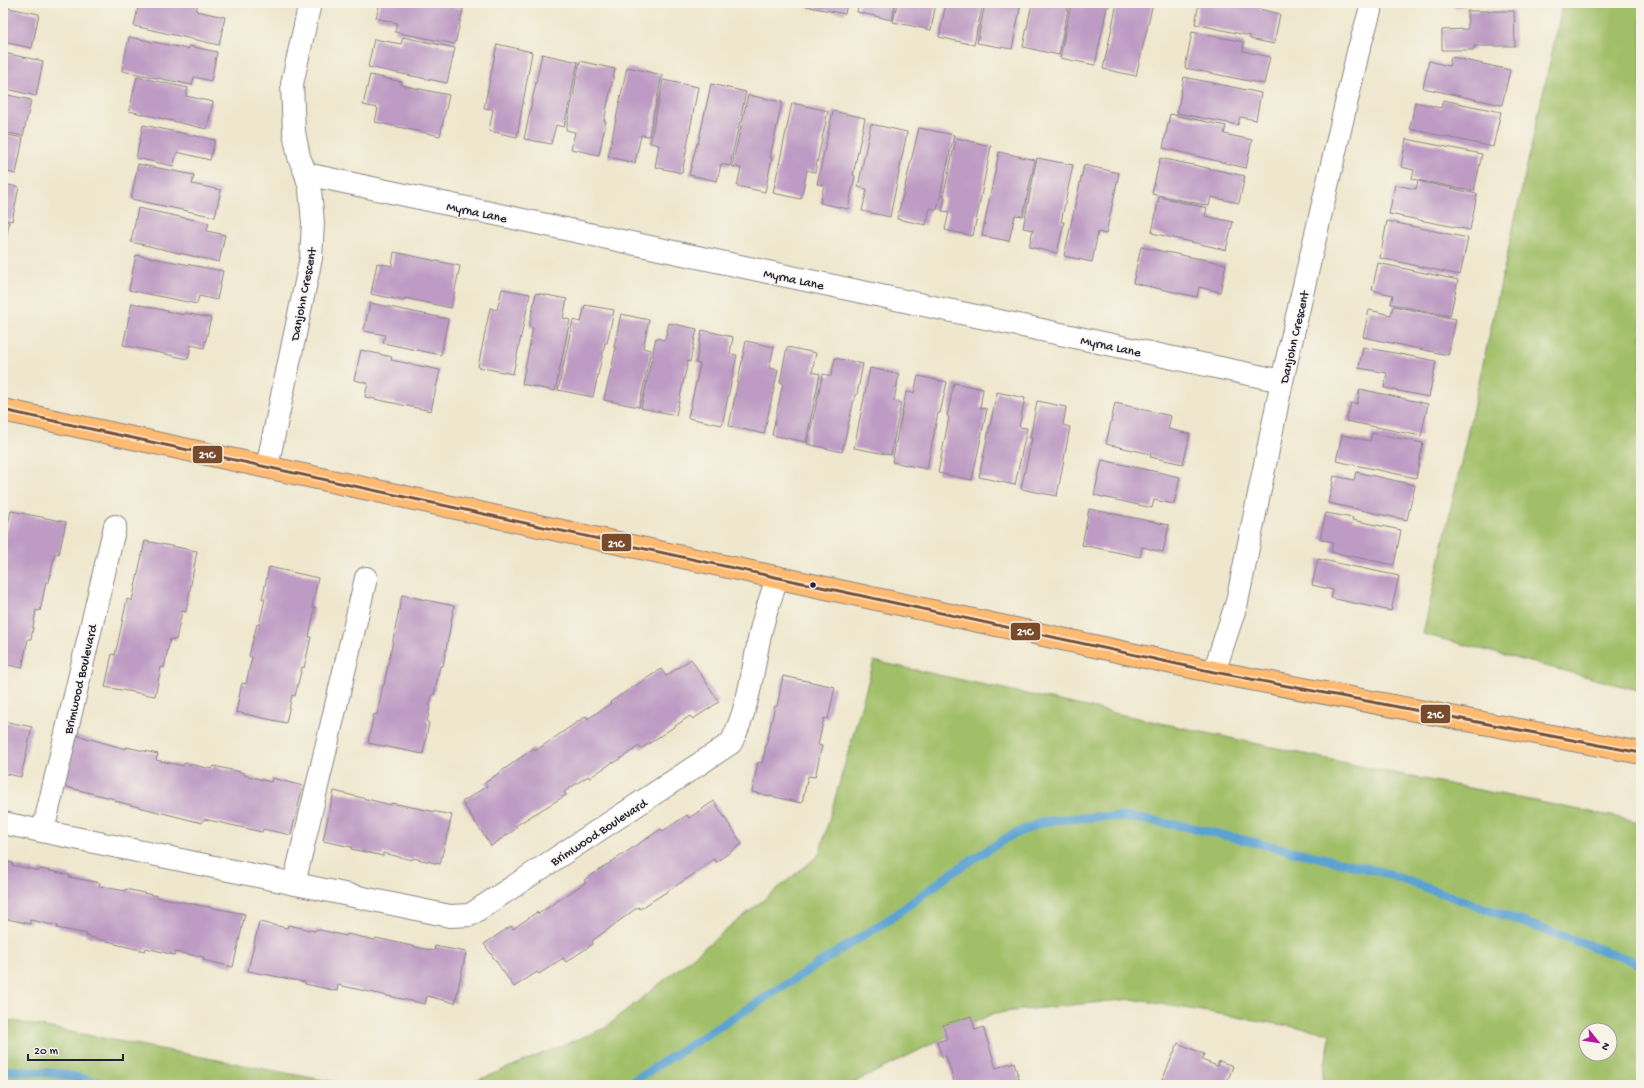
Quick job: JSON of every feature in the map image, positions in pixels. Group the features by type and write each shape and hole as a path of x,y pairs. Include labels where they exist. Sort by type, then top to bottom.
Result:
{"main road":[{"path":"3,410 1214,672 1641,753"}],"street":[{"name":"Danjohn Crescent","path":"267,467 311,258 313,223 310,189 299,157 294,132 292,84 310,3"},
{"name":"Danjohn Crescent","path":"1214,672 1237,602 1282,381 1358,52 1370,11 1370,3"},
{"name":"Myrna Lane","path":"306,174 1282,381"},
{"name":"Brimwood Boulevard","path":"43,832 115,526"},
{"name":"Brimwood Boulevard","path":"3,823 450,916 470,915 731,743 740,725 747,705 761,629 777,577"},
{"path":"294,884 366,578"}],"green space":[{"path":"1563,3 1641,3 1641,691 1423,634"},
{"path":"874,661 1383,771 1641,822 1641,1085 1321,1085 1331,1033 1131,999 994,1013 849,1085 466,1085 605,1028 819,855"},
{"path":"3,1019 349,1085 3,1085"}],"building":[{"path":"139,3 198,3 196,11 225,17 219,45 134,26"},
{"path":"380,3 433,3 463,9 455,44 395,32 397,23 376,18"},
{"path":"792,3 808,3 808,7"},
{"path":"811,3 847,3 845,14 810,7"},
{"path":"859,3 895,3 892,20 857,12"},
{"path":"897,3 936,3 931,30 893,22"},
{"path":"946,3 983,3 974,45 939,37"},
{"path":"985,3 1021,3 1012,49 977,43"},
{"path":"1032,3 1069,3 1059,55 1023,47"},
{"path":"1071,3 1110,3 1109,7 1107,7 1095,65 1060,58"},
{"path":"1117,3 1153,3 1136,76 1103,69"},
{"path":"1199,3 1260,3 1259,9 1280,14 1274,44 1250,39 1250,36 1195,24"},
{"path":"1454,3 1471,3 1471,4 1455,8"},
{"path":"3,7 39,14 32,48 3,42"},
{"path":"1467,11 1514,11 1515,46 1474,46 1474,50 1442,50 1442,30 1468,29"},
{"path":"1192,32 1244,42 1243,51 1270,57 1264,84 1185,68"},
{"path":"129,37 188,49 189,46 217,52 211,81 194,77 192,85 122,71"},
{"path":"403,37 455,48 447,83 368,67 374,39 401,44"},
{"path":"497,44 532,52 517,137 489,131 493,109 484,108"},
{"path":"3,53 43,61 36,96 3,88"},
{"path":"542,54 578,62 564,127 556,125 551,144 524,139"},
{"path":"1451,57 1510,70 1502,105 1423,88 1429,61 1449,66"},
{"path":"580,61 615,69 604,121 606,121 599,155 571,149 575,132 566,130"},
{"path":"627,67 662,75 649,136 641,135 635,163 608,157"},
{"path":"370,75 402,82 401,85 449,95 440,136 375,122 378,108 363,105"},
{"path":"137,77 188,88 186,96 213,102 207,129 129,111"},
{"path":"1184,77 1261,93 1256,120 1240,117 1238,125 1177,113"},
{"path":"663,80 698,87 682,173 655,167 659,145 650,143"},
{"path":"711,84 746,92 730,166 721,164 717,181 689,175 697,143 698,144"},
{"path":"3,94 31,100 23,136 3,132"},
{"path":"748,95 782,102 770,158 772,158 765,192 737,186 741,168 732,166"},
{"path":"1443,100 1501,112 1493,147 1410,129 1415,102 1441,108"},
{"path":"792,103 828,111 815,172 807,170 801,199 773,193"},
{"path":"833,111 865,118 853,175 855,176 848,209 820,203 824,185 817,184"},
{"path":"1170,114 1226,126 1224,134 1252,140 1246,168 1163,148"},
{"path":"871,124 907,132 890,217 862,211 867,189 858,187"},
{"path":"143,125 215,140 210,160 177,152 173,166 136,158"},
{"path":"919,128 954,135 937,210 930,208 926,225 897,219"},
{"path":"3,134 23,138 16,174 3,171"},
{"path":"956,138 991,146 973,236 945,230 949,212 942,211 945,198 943,197"},
{"path":"1406,139 1482,154 1474,191 1412,179 1414,170 1401,167"},
{"path":"999,152 1035,160 1023,216 1015,215 1009,241 982,236"},
{"path":"1037,158 1073,165 1061,222 1064,222 1057,253 1029,247 1033,230 1023,228"},
{"path":"1160,158 1245,176 1239,203 1211,197 1209,206 1152,194"},
{"path":"138,164 194,175 192,184 221,190 215,217 131,199"},
{"path":"1084,165 1119,173 1106,234 1098,232 1092,262 1064,256"},
{"path":"1418,181 1477,194 1470,230 1389,214 1395,185 1416,189"},
{"path":"3,184 19,187 12,221 3,219"},
{"path":"1159,197 1207,208 1205,216 1233,222 1226,250 1152,233"},
{"path":"138,208 209,223 207,231 225,235 219,262 131,242"},
{"path":"3,221 9,222 4,247 3,247"},
{"path":"1387,221 1468,238 1460,275 1380,258"},
{"path":"1141,247 1226,264 1220,292 1199,287 1197,297 1133,283"},
{"path":"394,252 460,266 451,308 405,298 405,301 371,294 377,263 392,266"},
{"path":"136,255 223,271 217,300 199,296 197,304 129,290"},
{"path":"1378,263 1458,280 1450,316 1391,304 1393,295 1372,290"},
{"path":"502,289 530,294 513,374 478,367 490,308 497,310"},
{"path":"536,293 567,299 563,318 570,320 555,391 522,384 533,328 529,327"},
{"path":"132,303 184,315 184,313 211,318 204,348 191,345 188,359 123,345"},
{"path":"370,303 448,319 441,355 383,343 385,335 364,331"},
{"path":"585,305 614,310 593,397 558,390 573,320 581,322"},
{"path":"1393,306 1456,319 1448,355 1363,337 1369,310 1391,315"},
{"path":"621,314 649,320 643,348 651,350 639,407 604,400 616,348 614,347"},
{"path":"669,323 697,329 676,415 641,408 656,338 665,340"},
{"path":"702,330 733,337 730,354 737,355 722,425 688,418 700,364 696,363"},
{"path":"746,341 774,347 769,368 778,370 764,434 729,426"},
{"path":"787,347 816,353 812,372 820,374 806,442 772,435 783,383 780,382"},
{"path":"1363,347 1436,361 1429,397 1384,388 1387,373 1359,368"},
{"path":"361,350 392,357 391,360 440,370 431,411 365,397 368,383 354,380"},
{"path":"835,358 863,364 857,395 855,395 842,452 807,444 823,374 831,376"},
{"path":"870,368 899,374 894,401 901,403 891,455 854,448"},
{"path":"918,376 947,382 940,413 938,413 927,469 892,462 906,392 914,393"},
{"path":"954,383 983,389 980,408 987,409 972,480 938,473"},
{"path":"1360,389 1428,404 1421,436 1346,421 1351,403 1357,404"},
{"path":"997,392 1025,398 1019,427 1027,428 1015,485 979,477"},
{"path":"1037,401 1066,407 1063,425 1070,427 1057,496 1021,489 1032,438 1030,438"},
{"path":"1115,403 1171,416 1168,429 1190,434 1183,464 1150,457 1151,454 1106,444"},
{"path":"1372,433 1423,443 1416,478 1336,461 1342,435 1370,441"},
{"path":"1102,460 1180,477 1174,504 1154,500 1152,508 1094,495"},
{"path":"1356,472 1415,485 1407,520 1328,503 1334,476 1354,480"},
{"path":"1089,509 1169,525 1163,552 1142,547 1140,557 1082,545"},
{"path":"11,511 66,522 59,554 55,553 49,582 46,582 40,611 36,610 31,639 28,639 22,668 3,664 3,548"},
{"path":"1326,513 1401,530 1394,565 1331,552 1333,542 1320,539"},
{"path":"145,541 197,551 186,612 182,611 176,640 170,639 164,668 161,667 155,696 105,687 112,654 115,655 127,599 132,601"},
{"path":"1318,559 1399,576 1391,611 1331,598 1333,590 1312,585"},
{"path":"269,567 318,578 312,607 315,607 309,637 311,637 304,668 302,667 295,696 292,695 286,723 236,712 242,683 246,684 252,657 249,656 257,624 259,625 265,599 262,599"},
{"path":"402,595 454,606 443,666 440,666 434,695 432,695 427,722 429,723 423,754 368,743 374,714 377,715 384,685"},
{"path":"691,659 719,702 693,719 690,716 641,749 639,746 589,778 588,776 564,792 566,795 515,826 517,828 491,846 462,802 487,786 485,783 534,748 535,751 586,716 588,719 611,703 610,702 661,669 666,676"},
{"path":"783,676 835,687 828,719 824,718 818,745 822,746 815,777 808,776 802,803 752,792 758,762 762,763 775,706 777,706"},
{"path":"3,721 32,727 21,777 3,773"},
{"path":"69,733 126,749 126,747 158,754 156,760 184,766 184,763 212,769 214,766 244,773 244,775 271,782 272,778 303,786 291,835 263,829 262,832 204,819 202,823 58,785"},
{"path":"334,791 391,805 391,803 452,815 440,864 413,858 412,860 383,853 383,856 351,849 352,847 323,841"},
{"path":"714,801 742,844 716,862 714,859 691,876 640,909 638,907 592,941 593,944 566,962 563,958 539,974 537,972 514,987 484,944 511,926 513,929 537,912 538,914 586,882 584,880 661,829 663,831 687,815 689,818"},
{"path":"3,861 13,863 12,865 39,871 40,869 70,875 69,877 100,883 99,886 125,891 126,889 157,897 245,914 233,967 203,960 204,957 175,952 175,955 146,948 145,951 86,936 87,934 57,928 58,926 30,920 30,924 3,918"},
{"path":"259,922 287,928 288,925 315,931 316,929 346,936 347,934 375,940 376,938 434,951 435,946 466,952 455,1003 427,996 425,1004 338,985 337,991 305,984 305,982 248,971"},
{"path":"971,1016 975,1030 983,1027 996,1068 1014,1062 1021,1085 955,1085 946,1056 942,1057 937,1042 947,1039 943,1025"},
{"path":"1178,1043 1204,1054 1202,1060 1217,1066 1219,1061 1233,1066 1226,1085 1160,1085"}],"waterway":[{"path":"627,1085 894,916 953,872 1010,836 1043,822 1067,819 1126,817 1184,826 1382,872 1641,964"},
{"path":"3,1070 55,1073 112,1085"}],"transit line":[{"name":"21C","path":"3,410 1214,672 1641,753"}]}
